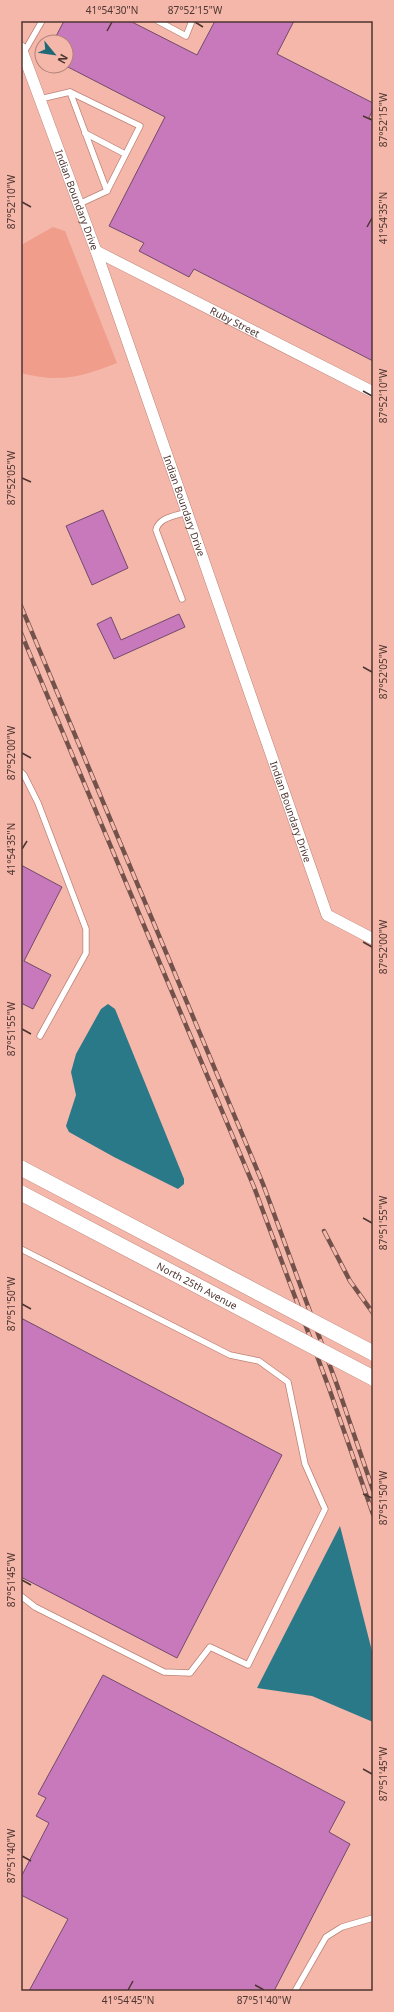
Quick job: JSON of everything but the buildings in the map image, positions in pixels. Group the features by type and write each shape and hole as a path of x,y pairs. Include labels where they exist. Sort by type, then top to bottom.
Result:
{"main road":[{"path":"21,1168 373,1353"},
{"name":"North 25th Avenue","path":"21,1193 373,1378"}],"street":[{"name":"Indian Boundary Drive","path":"22,51 96,251 327,915 373,939"},
{"name":"Ruby Street","path":"96,251 373,392"}],"lane":[{"path":"22,51 42,21"},
{"path":"158,21 186,36 192,21"},
{"path":"40,99 70,92 140,126 107,190 79,204"},
{"path":"70,92 107,190"},
{"path":"85,133 125,154"},
{"path":"182,599 156,530 157,524 162,520 187,512"},
{"path":"21,772 38,803 86,929 86,953 40,1036"},
{"path":"21,1249 230,1355 259,1361 288,1382 305,1464 325,1509 248,1665 210,1647 190,1673 164,1672 35,1607 21,1596"},
{"path":"295,1991 326,1937 342,1927 373,1918"}],"shaded area":[{"path":"53,227 65,231 117,363 81,375 47,378 21,373 21,245"}],"water":[{"path":"108,1004 115,1009 184,1179 184,1184 178,1189 114,1157 69,1132 66,1126 76,1095 71,1072 76,1054 101,1009"},
{"path":"340,1526 373,1655 373,1722 312,1696 257,1688"}],"railway":[{"path":"21,606 263,1184 337,1385 373,1490"},
{"path":"21,633 254,1187 329,1388 373,1514"},
{"path":"324,1231 350,1281 373,1313"}]}
